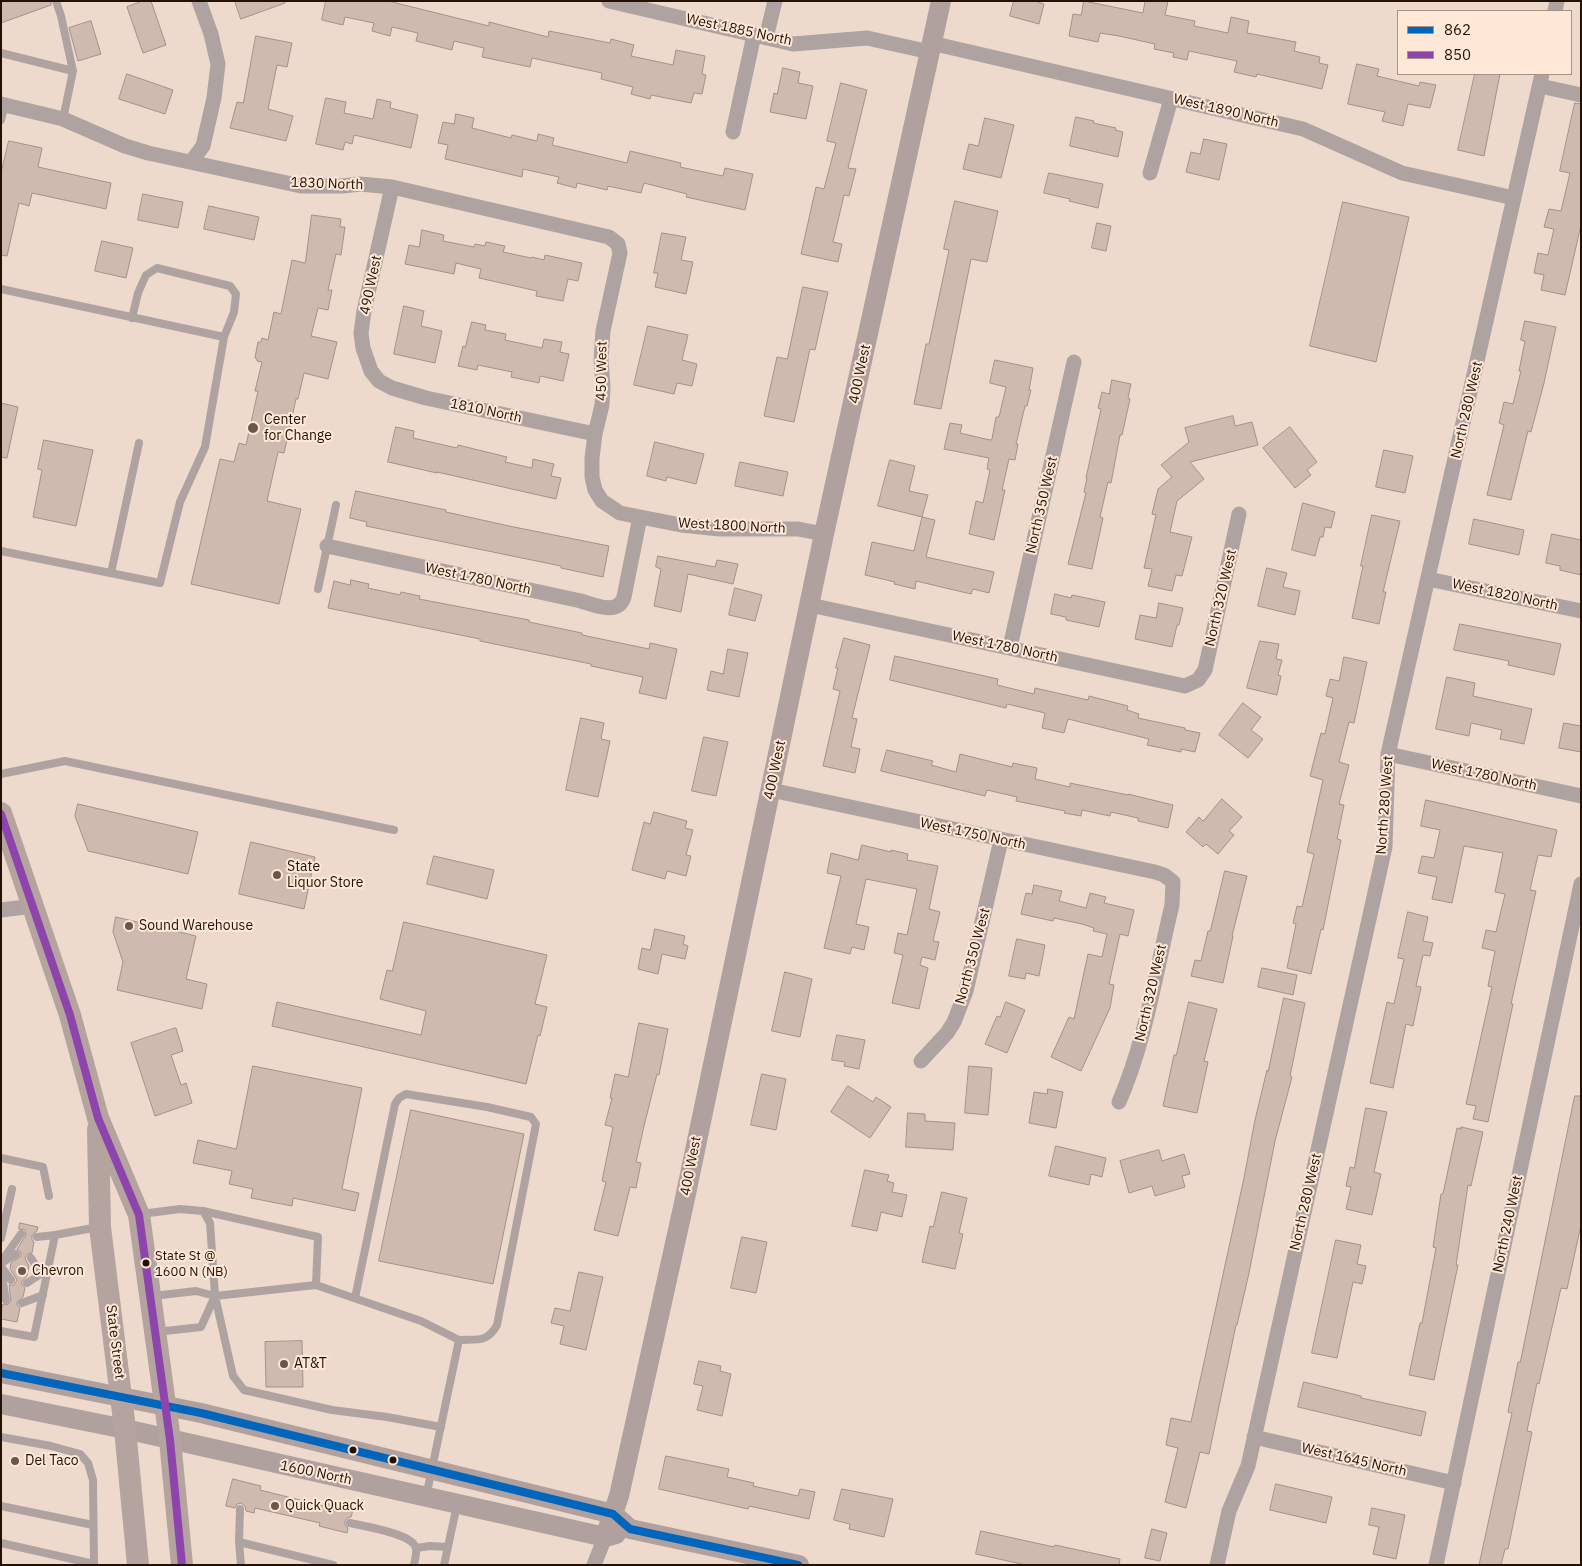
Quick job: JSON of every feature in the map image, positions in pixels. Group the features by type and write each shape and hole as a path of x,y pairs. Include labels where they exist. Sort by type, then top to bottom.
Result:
{"main road":[{"name":"State Street","path":"1,813 70,1014 98,1118 139,1215 166,1407 182,1565"},
{"name":"State Street","path":"98,1118 100,1227 125,1429 138,1565"}],"street":[{"path":"191,162 203,146 214,98 218,64 211,34 199,1"},
{"name":"West 1885 North","path":"609,1 793,44 867,38 931,48"},
{"path":"733,132 760,36 776,1"},
{"name":"400 West","path":"605,1538 619,1496 684,1202 695,1141 824,534 941,1"},
{"name":"West 1890 North","path":"931,48 1303,129 1402,173 1514,198"},
{"path":"1541,80 1581,95"},
{"name":"North 280 West","path":"1217,1565 1229,1512 1248,1466 1385,846 1388,754 1541,80"},
{"path":"1150,173 1171,99"},
{"name":"1830 North","path":"3,104 63,119 125,146 301,186 360,184 392,187 597,233 609,236 618,244 620,252"},
{"name":"490 West","path":"379,381 370,371 367,363 362,348 361,333 364,311 392,187"},
{"name":"450 West","path":"595,490 592,467 595,434 602,405 601,360 603,331 620,252"},
{"name":"North 350 West","path":"1010,647 1074,362"},
{"name":"1810 North","path":"379,381 392,388 426,398 595,434"},
{"name":"West 1800 North","path":"595,490 602,501 620,513 680,525 720,528 798,529 824,534"},
{"name":"North 320 West","path":"1198,680 1205,670 1239,514"},
{"name":"West 1780 North","path":"327,546 580,601 604,608 613,608 620,605 624,597 640,517"},
{"name":"West 1820 North","path":"1428,579 1581,611"},
{"name":"West 1780 North","path":"810,605 1010,647 1174,685 1185,686 1198,680"},
{"name":"West 1780 North","path":"1388,754 1581,796"},
{"name":"West 1750 North","path":"771,790 1155,872 1164,875 1173,882"},
{"name":"North 350 West","path":"921,1061 947,1033 954,1022 966,991 1001,840"},
{"name":"North 320 West","path":"1119,1102 1131,1073 1140,1042 1172,905 1173,882"},
{"name":"North 240 West","path":"1436,1565 1581,884"},
{"path":"1,910 34,906"},
{"path":"1,1373 201,1413 613,1514 630,1529 773,1562 799,1565"},
{"name":"1600 North","path":"1,1404 125,1429 605,1538"},
{"name":"West 1645 North","path":"1254,1437 1454,1483"},
{"path":"594,1565 605,1538 630,1529"}],"lane":[{"path":"56,1 61,16 72,71 63,119"},
{"path":"1,53 72,71"},
{"path":"1,120 3,104"},
{"path":"1,551 160,583 180,502 205,447 224,337 234,312 236,294 230,286 157,268 146,275 138,293 132,318"},
{"path":"1,289 224,337"},
{"path":"111,573 139,443"},
{"path":"318,589 336,505"},
{"path":"1,774 65,761 394,830"},
{"path":"150,1296 196,1291 215,1296 316,1285 421,1321 459,1340 488,1338 492,1335 497,1325 536,1124 532,1117 487,1107 406,1094 399,1098 395,1104 355,1298"},
{"path":"1,1158 43,1167 49,1196"},
{"path":"1,1238 12,1189"},
{"path":"139,1215 180,1209 203,1212 318,1237 316,1285"},
{"path":"203,1212 210,1223 215,1296 234,1376 244,1390 332,1410 442,1427"},
{"path":"37,1237 100,1227"},
{"path":"1,1264 20,1234"},
{"path":"1,1331 34,1338 43,1295 44,1275 55,1235"},
{"path":"1,1264 16,1254"},
{"path":"31,1258 44,1275"},
{"path":"1,1264 11,1280"},
{"path":"1,1272 6,1300"},
{"path":"27,1284 44,1275"},
{"path":"22,1303 43,1295"},
{"path":"156,1332 201,1327 215,1296"},
{"path":"426,1497 459,1340"},
{"path":"1,1438 51,1446 80,1454 88,1462 93,1480 93,1525 97,1564 1,1543"},
{"path":"444,1565 457,1505"},
{"path":"1,1506 93,1525"},
{"path":"240,1509 239,1542 241,1565"},
{"path":"350,1523 401,1536 414,1544 416,1548 414,1565"},
{"path":"239,1542 333,1565"},
{"path":"416,1548 430,1546 448,1547"}],"building":[{"path":"1,1 51,1 51,5 1,23"},
{"path":"143,1 151,1 166,45 143,53 127,7"},
{"path":"235,1 285,1 285,3 241,19"},
{"path":"326,1 388,1 489,26 489,22 548,37 549,31 610,43 611,39 634,45 631,56 673,65 676,50 705,56 702,74 706,75 702,94 694,93 691,103 651,95 650,99 631,94 633,87 601,79 602,73 532,58 530,67 482,57 484,48 454,41 452,50 416,41 418,33 392,27 390,36 372,31 374,23 345,17 343,25 322,20"},
{"path":"1014,1 1035,1 1044,4 1039,24 1010,16"},
{"path":"1084,1 1143,13 1145,1 1168,1 1165,15 1195,21 1194,26 1228,33 1231,17 1249,21 1247,33 1296,42 1294,51 1320,57 1319,63 1328,65 1322,89 1257,74 1256,77 1234,72 1237,61 1189,51 1187,60 1173,57 1174,53 1154,49 1155,44 1119,36 1100,33 1098,42 1069,36 1073,14 1081,15"},
{"path":"91,21 101,54 78,61 69,28"},
{"path":"256,36 292,43 287,67 277,65 268,109 293,116 286,141 230,128 237,102 243,103"},
{"path":"1357,64 1379,69 1377,76 1419,86 1420,82 1436,85 1430,108 1408,104 1403,126 1382,121 1385,112 1348,104"},
{"path":"783,68 800,72 798,83 813,86 806,119 770,112 774,93 777,94"},
{"path":"127,74 173,90 165,114 119,99"},
{"path":"1475,75 1500,75 1484,156 1458,150"},
{"path":"841,83 867,90 848,168 856,169 849,196 844,195 833,242 842,244 838,262 801,254 816,187 824,189 836,143 827,141"},
{"path":"326,98 346,102 344,113 373,119 377,99 391,102 390,108 418,115 411,148 354,135 352,144 345,142 343,150 316,144"},
{"path":"1575,103 1581,104 1581,225 1565,295 1541,290 1544,275 1534,273 1538,253 1548,255 1554,229 1544,227 1549,209 1561,211 1570,173 1560,171"},
{"path":"456,114 474,118 472,128 511,138 512,135 537,141 538,134 554,138 552,145 627,163 630,151 681,163 680,167 723,176 725,168 753,174 745,210 686,197 687,194 644,183 641,193 608,186 607,190 577,183 576,188 557,183 559,177 523,169 522,177 445,159 448,145 438,143 443,122 454,124"},
{"path":"1076,117 1116,128 1115,130 1123,132 1118,157 1070,146"},
{"path":"985,118 1014,125 1001,178 963,169 969,144 978,146"},
{"path":"1204,139 1227,144 1219,180 1186,172 1191,152 1200,154"},
{"path":"9,141 42,148 38,167 111,183 106,209 32,193 29,206 19,203 7,256 1,255 1,173"},
{"path":"1049,173 1103,184 1098,208 1044,193"},
{"path":"143,194 183,202 178,228 138,220"},
{"path":"955,201 998,211 987,262 971,259 941,409 914,404 926,344 929,344 949,250 944,249"},
{"path":"1343,202 1409,217 1376,362 1310,346"},
{"path":"209,206 259,217 254,240 204,229"},
{"path":"312,215 341,219 340,227 345,227 341,255 336,254 328,290 332,290 328,310 318,308 311,336 337,342 328,379 304,373 284,453 278,452 267,501 301,509 279,604 191,584 220,459 234,462 239,443 246,445 258,391 255,391 262,362 257,361 255,358 258,342 261,342 262,338 268,340 274,312 281,314 292,260 305,263"},
{"path":"1097,223 1111,226 1106,251 1092,248"},
{"path":"422,230 444,235 443,241 474,247 475,244 485,246 486,242 505,246 503,252 544,260 545,255 582,263 578,281 568,279 563,301 536,296 537,291 479,278 481,269 456,263 454,274 405,264 409,245 419,247"},
{"path":"662,233 686,237 681,260 693,262 686,294 655,287 658,273 654,273"},
{"path":"102,241 133,248 126,278 95,271"},
{"path":"803,287 828,292 815,350 810,349 794,422 764,416 777,357 787,359"},
{"path":"404,306 424,311 421,326 442,331 435,363 394,354"},
{"path":"1525,321 1556,327 1544,383 1531,432 1528,431 1511,500 1487,495 1504,425 1499,423 1504,402 1513,404 1521,371 1519,371 1525,341 1521,340"},
{"path":"472,322 486,325 485,330 506,334 505,340 542,348 544,339 562,342 560,352 569,354 563,381 540,376 539,383 511,377 512,372 478,365 477,370 458,366"},
{"path":"648,326 688,335 682,360 697,364 692,386 677,383 674,394 634,385"},
{"path":"995,360 1033,368 1029,390 1031,390 1016,444 1018,444 1015,460 1009,459 1002,490 1005,490 994,540 969,534 976,501 983,503 990,470 987,469 989,458 944,449 950,423 962,425 960,433 992,439 996,417 999,417 1006,387 990,383"},
{"path":"1112,380 1131,384 1128,398 1130,399 1122,435 1120,435 1111,483 1108,482 1100,517 1103,518 1092,569 1068,564 1086,493 1084,492 1086,478 1101,409 1098,408 1102,392 1109,394"},
{"path":"1,403 18,407 7,458 1,457"},
{"path":"1233,416 1235,426 1252,422 1258,445 1190,462 1204,479 1177,501 1170,532 1192,537 1182,576 1176,575 1172,591 1148,586 1152,569 1144,568 1156,515 1152,514 1158,489 1172,477 1161,465 1189,442 1185,428"},
{"path":"396,427 414,431 413,438 457,448 458,445 507,457 505,462 532,468 533,459 554,464 551,476 561,478 556,499 388,462"},
{"path":"1290,427 1317,462 1307,470 1311,475 1295,488 1263,448"},
{"path":"44,440 93,450 76,526 33,517 42,470 38,469"},
{"path":"655,442 704,454 696,484 667,477 666,481 647,476"},
{"path":"1384,450 1413,456 1405,493 1376,487"},
{"path":"890,460 915,466 909,491 928,495 922,517 878,506"},
{"path":"740,462 788,472 783,496 735,486"},
{"path":"356,491 446,510 446,512 509,526 609,546 603,577 561,568 561,566 366,526 367,522 350,518"},
{"path":"1303,503 1335,512 1331,528 1325,527 1323,537 1320,537 1315,556 1292,550"},
{"path":"1372,515 1400,521 1383,592 1386,592 1379,624 1352,618"},
{"path":"922,517 935,520 926,557 994,572 989,593 973,589 971,594 916,581 915,589 865,575 872,542 914,551"},
{"path":"1474,519 1524,530 1519,555 1469,544"},
{"path":"1552,534 1581,540 1581,575 1560,570 1560,566 1546,563"},
{"path":"658,556 715,567 717,560 738,564 733,584 688,574 681,612 654,606 661,569 656,567"},
{"path":"1267,568 1287,573 1283,587 1300,591 1295,615 1258,606"},
{"path":"351,580 369,584 368,588 400,595 401,592 420,596 419,599 529,620 529,622 582,633 582,635 649,649 650,643 677,649 666,699 639,693 643,677 480,641 480,639 328,608 334,581 350,585"},
{"path":"735,588 762,595 755,621 729,615"},
{"path":"1055,594 1071,598 1072,595 1105,602 1099,627 1066,620 1066,617 1051,614"},
{"path":"1159,603 1183,608 1172,647 1135,639 1140,615 1156,618"},
{"path":"1460,624 1561,644 1554,675 1508,665 1509,661 1454,650"},
{"path":"844,638 870,645 852,718 857,719 851,747 860,749 855,773 823,766 840,691 833,689"},
{"path":"1260,641 1279,644 1276,659 1282,660 1278,675 1281,676 1277,695 1247,688"},
{"path":"728,649 748,653 739,697 707,690 711,671 723,674"},
{"path":"895,656 998,679 997,685 1034,694 1035,688 1088,700 1089,696 1128,706 1127,710 1139,714 1138,718 1200,733 1195,752 1181,749 1181,752 1147,745 1149,739 1068,719 1064,733 1042,728 1045,713 1007,704 1006,708 890,680"},
{"path":"1344,657 1367,662 1354,723 1349,722 1339,762 1349,765 1339,804 1344,805 1337,839 1341,840 1323,930 1321,929 1311,974 1287,968 1296,924 1293,923 1297,906 1302,907 1314,854 1307,852 1323,780 1310,776 1321,733 1325,734 1333,698 1326,696 1330,679 1339,681"},
{"path":"1447,677 1475,683 1473,696 1532,709 1524,744 1500,739 1502,730 1471,723 1469,736 1436,729"},
{"path":"1243,703 1261,717 1251,730 1263,739 1248,758 1219,735"},
{"path":"581,718 604,723 601,739 610,741 598,797 566,790"},
{"path":"1564,723 1581,726 1581,752 1559,748"},
{"path":"704,737 728,742 716,796 692,791"},
{"path":"887,750 933,761 931,765 956,772 960,754 1012,767 1013,763 1037,768 1035,779 1070,787 1070,783 1173,805 1168,828 1138,821 1138,818 1111,812 1110,816 1082,810 1081,816 1064,813 1065,811 1016,801 1017,797 987,790 985,796 881,771"},
{"path":"1222,799 1242,817 1229,831 1234,835 1218,854 1206,844 1203,847 1186,832 1199,817 1203,821"},
{"path":"1426,800 1557,830 1551,857 1538,855 1530,890 1536,891 1488,1122 1473,1119 1476,1106 1466,1104 1492,987 1488,986 1495,951 1482,948 1486,930 1496,932 1505,894 1495,892 1503,853 1464,846 1452,903 1432,899 1437,877 1418,873 1422,856 1434,858 1440,830 1421,826"},
{"path":"78,804 198,832 188,874 88,851 75,816"},
{"path":"654,812 687,821 685,828 693,830 686,855 691,856 686,876 667,871 665,879 632,870 644,822 650,824"},
{"name":"State Liquor Store","path":"251,842 315,857 304,909 239,894"},
{"path":"862,845 908,854 907,860 938,866 929,909 940,912 933,941 939,942 935,960 922,957 920,965 928,968 919,1009 892,1003 903,955 894,953 898,933 907,935 917,889 866,879 856,924 869,927 864,950 852,947 850,954 824,948 841,876 827,873 831,853 858,860"},
{"path":"434,856 494,870 487,899 427,884"},
{"path":"1225,871 1247,876 1232,936 1223,983 1191,976 1195,960 1201,961"},
{"path":"1034,885 1062,891 1059,901 1086,908 1090,893 1106,897 1104,903 1134,910 1128,936 1120,934 1109,984 1114,985 1110,1008 1081,1071 1051,1057 1069,1017 1074,1019 1088,954 1102,957 1107,934 1093,931 1094,928 1082,924 1054,918 1053,921 1021,914 1026,893 1032,894"},
{"path":"1408,912 1428,917 1423,941 1433,943 1430,956 1423,955 1416,986 1421,987 1413,1026 1406,1024 1393,1088 1370,1083 1387,1002 1394,1004 1404,959 1398,958"},
{"path":"116,917 196,936 186,979 207,984 202,1009 117,990 123,962 113,932"},
{"path":"404,922 547,955 535,1004 547,1007 526,1084 272,1026 277,1002 421,1035 426,1011 380,999 387,970 392,971"},
{"path":"655,929 685,936 683,944 688,946 685,959 662,954 658,974 638,969 642,948 650,950"},
{"path":"1017,939 1045,945 1039,976 1026,973 1025,979 1009,976"},
{"path":"1262,968 1297,975 1293,995 1258,987"},
{"path":"785,972 812,979 800,1037 772,1031"},
{"path":"1284,998 1305,1003 1290,1076 1292,1077 1275,1141 1249,1273 1209,1454 1200,1452 1186,1508 1165,1502 1178,1448 1166,1445 1171,1418 1191,1422 1255,1120"},
{"path":"1006,1002 1025,1010 1007,1053 985,1044 997,1016 1000,1017"},
{"path":"1189,1002 1217,1009 1204,1061 1208,1062 1197,1113 1163,1106 1174,1055 1176,1055"},
{"path":"639,1023 668,1029 659,1075 657,1074 636,1162 641,1163 636,1188 630,1187 618,1236 594,1230 606,1182 602,1181 613,1127 605,1125 612,1098 610,1098 615,1074 628,1077"},
{"path":"176,1028 183,1051 171,1055 181,1085 186,1083 192,1103 155,1116 131,1043"},
{"path":"837,1035 865,1040 859,1069 844,1066 845,1062 832,1060"},
{"path":"253,1066 362,1088 342,1189 359,1193 355,1211 293,1198 292,1206 251,1198 253,1189 229,1184 232,1171 193,1163 198,1140 236,1149"},
{"path":"969,1066 992,1068 988,1115 965,1113"},
{"path":"762,1074 786,1079 776,1130 751,1125"},
{"path":"848,1086 873,1102 876,1097 891,1107 870,1138 831,1112"},
{"path":"1048,1089 1063,1092 1056,1128 1029,1123 1034,1092 1047,1094"},
{"path":"1575,1096 1581,1096 1581,1225 1567,1289 1561,1288 1539,1384 1537,1383 1527,1431 1532,1432 1508,1549 1505,1549 1501,1565 1479,1565 1512,1413 1508,1412 1518,1362 1520,1362"},
{"path":"1366,1108 1387,1112 1374,1172 1381,1174 1372,1215 1346,1209 1351,1187 1346,1186 1350,1167 1354,1168"},
{"path":"411,1110 524,1134 493,1284 379,1261"},
{"path":"908,1113 925,1114 925,1121 955,1123 953,1150 906,1147"},
{"path":"1461,1127 1483,1132 1471,1186 1468,1185 1456,1265 1458,1265 1434,1380 1409,1375 1420,1323 1422,1323 1436,1248 1433,1247 1441,1194 1443,1194 1457,1128 1461,1129"},
{"path":"1056,1146 1106,1158 1102,1177 1091,1174 1089,1185 1049,1176"},
{"path":"1159,1150 1162,1161 1184,1154 1190,1174 1182,1176 1185,1187 1155,1196 1152,1186 1129,1193 1120,1161"},
{"path":"865,1170 889,1175 887,1181 894,1183 892,1192 907,1195 902,1217 881,1212 877,1231 852,1226"},
{"path":"942,1192 967,1198 959,1233 963,1234 955,1269 922,1262 930,1226 933,1227"},
{"path":"20,1223 38,1227 37,1231 32,1235 34,1242 32,1253 28,1254 25,1258 29,1266 27,1276 21,1283 25,1288 23,1297 17,1302 20,1308 17,1322 1,1319 1,1311 3,1304 7,1305 11,1301 9,1285 14,1285 17,1280 10,1269 11,1263 21,1256 21,1252 17,1249 26,1235 25,1230 19,1229"},
{"path":"742,1237 767,1242 756,1293 731,1288"},
{"path":"1336,1240 1361,1245 1357,1264 1366,1266 1362,1284 1353,1282 1337,1358 1312,1353"},
{"path":"579,1272 603,1277 586,1350 560,1344 564,1326 551,1323 555,1308 570,1311"},
{"name":"AT&T","path":"302,1341 303,1387 266,1387 265,1342"},
{"path":"699,1361 721,1366 720,1371 731,1374 722,1416 697,1410 703,1386 694,1384"},
{"path":"1304,1382 1361,1396 1361,1398 1426,1412 1421,1436 1298,1407"},
{"path":"666,1456 729,1469 727,1477 754,1483 753,1486 798,1496 800,1489 815,1492 809,1519 749,1506 748,1509 659,1489"},
{"name":"Quick Quack","path":"233,1479 261,1486 260,1490 324,1506 325,1503 353,1510 351,1517 345,1521 345,1525 348,1528 347,1533 319,1526 320,1523 255,1508 254,1513 246,1511 245,1506 241,1503 237,1504 235,1508 226,1506"},
{"path":"1276,1484 1332,1497 1326,1523 1270,1510"},
{"path":"842,1489 893,1499 884,1537 849,1529 850,1524 834,1520"},
{"path":"1372,1508 1405,1515 1396,1559 1373,1554 1379,1527 1369,1525"},
{"path":"1152,1529 1167,1533 1160,1561 1145,1558"},
{"path":"981,1531 1120,1559 1119,1565 1026,1565 976,1554"}],"transit line":[{"name":"850","path":"1,814 70,1015 98,1118 139,1215 170,1440 182,1565"},
{"name":"862","path":"1,1373 201,1413 613,1514 630,1529 798,1565"}],"place":[{"name":"Center for Change","path":"253,428"},
{"name":"State Liquor Store","path":"277,875"},
{"name":"Sound Warehouse","path":"129,926"},
{"name":"State St @ 1600 N (NB)","path":"146,1263"},
{"name":"Chevron","path":"22,1271"},
{"name":"AT&T","path":"284,1364"},
{"name":"Del Taco","path":"15,1461"},
{"name":"Quick Quack","path":"275,1506"}]}
